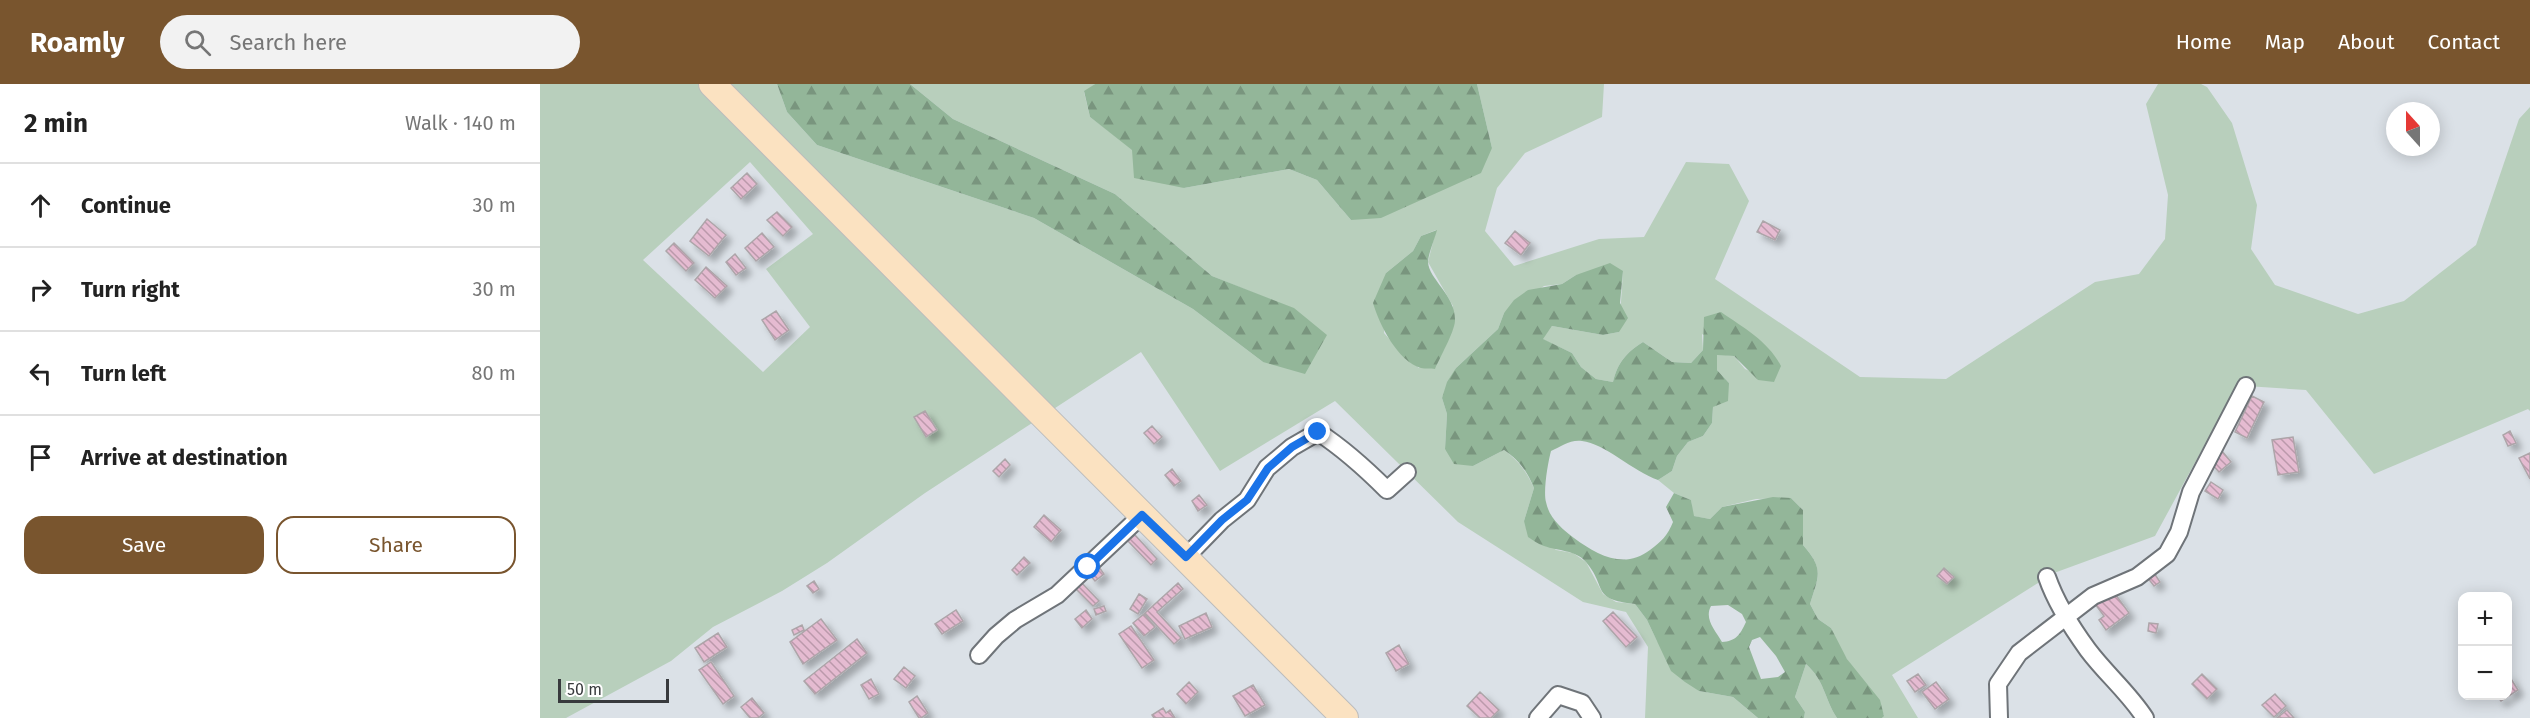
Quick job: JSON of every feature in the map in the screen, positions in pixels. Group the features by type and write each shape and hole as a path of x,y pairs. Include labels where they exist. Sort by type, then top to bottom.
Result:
{"main road":[{"path":"712,84 1345,718"}],"street":[{"path":"1999,718 1998,684 2019,653 2093,596 2137,577 2167,554 2180,532 2191,492 2246,386"},
{"path":"1186,557 1222,520 1247,500 1268,468 1292,447 1318,432 1352,459 1362,464 1387,490 1407,472"},
{"path":"979,655 1015,620 1057,595 1142,515"},
{"path":"2047,577 2054,596 2089,650 2135,702 2145,718"},
{"path":"1538,718 1557,695 1582,703 1592,718"}],"green space":[{"path":"540,84 777,84 787,112 817,145 1034,218 1193,309 1263,362 1294,309 1212,276 1115,194 953,119 910,84 1095,84 1084,92 1090,117 1184,188 1289,169 1317,180 1351,220 1492,148 1477,84 1604,84 1602,117 1525,153 1497,188 1485,231 1514,266 1599,239 1644,237 1686,162 1729,164 1749,201 1715,279 1860,377 1946,379 2095,282 2139,274 2165,239 2168,195 2146,104 2158,84 2201,84 2207,87 2232,123 2257,205 2251,249 2275,285 2358,314 2404,301 2476,245 2519,119 2530,107 2530,411 2528,409 2374,474 2306,390 2246,386 2228,402 2155,536 2054,573 1892,675 1918,718 1882,718 1884,715 1837,644 1831,628 1818,619 1810,604 1817,579 1817,567 1803,545 1803,510 1791,498 1756,499 1722,507 1710,519 1693,516 1691,500 1674,493 1658,480 1672,471 1677,456 1688,442 1703,436 1712,423 1713,407 1729,383 1717,370 1717,354 1734,356 1745,369 1774,382 1702,334 1703,350 1691,363 1672,362 1643,342 1624,359 1617,369 1613,382 1596,379 1581,367 1572,353 1542,339 1552,326 1603,335 1619,332 1623,271 1576,275 1562,284 1544,286 1504,313 1498,329 1456,368 1442,398 1447,414 1445,449 1473,466 1504,450 1509,454 1522,467 1534,488 1524,521 1556,550 1573,553 1586,562 1603,594 1616,602 1635,604 1647,620 1657,641 1699,691 1733,697 1758,718 1645,718 1648,647 1626,612 1583,602 1458,522 1335,401 1220,471 1141,352 925,493 827,563 782,591 713,627 671,661 566,718 540,718","holes":["750,162 813,234 766,269 810,327 763,372 643,260","1436,230 1428,262 1453,306 1419,368 1407,359 1384,333 1386,273 1413,251 1421,236"]},
{"path":"777,84 910,84 953,119 1115,194 1212,276 1294,308 1327,335 1305,374 1263,362 1193,309 1034,218 817,145 787,112"},
{"path":"1095,84 1477,84 1492,148 1481,173 1381,218 1351,220 1317,180 1289,169 1184,188 1134,178 1132,150 1090,117 1084,91"},
{"path":"1437,230 1430,251 1429,269 1451,303 1455,321 1450,338 1435,369 1413,364 1397,350 1385,331 1373,303 1386,273 1413,251 1421,236"},
{"path":"1610,263 1623,271 1620,303 1628,318 1619,332 1603,335 1552,326 1543,339 1572,353 1581,367 1596,379 1613,382 1617,369 1624,359 1643,342 1672,362 1691,363 1703,350 1704,317 1721,312 1762,342 1781,366 1774,382 1758,380 1734,356 1717,355 1717,370 1729,383 1728,401 1713,407 1712,423 1703,436 1688,442 1677,456 1672,471 1658,480 1591,443 1574,441 1551,451 1545,497 1553,518 1569,535 1601,555 1630,559 1650,550 1666,534 1673,522 1666,507 1674,493 1691,500 1694,516 1710,519 1722,507 1773,497 1791,498 1803,510 1803,545 1817,567 1817,579 1810,604 1818,619 1831,628 1847,659 1880,700 1884,716 1882,718 1837,718 1821,683 1806,664 1795,697 1805,712 1804,718 1758,718 1733,697 1699,691 1671,671 1647,620 1635,604 1611,599 1606,595 1593,571 1582,558 1572,553 1549,548 1528,537 1524,521 1534,488 1525,471 1514,458 1504,450 1473,466 1454,464 1445,449 1447,414 1442,398 1447,382 1456,368 1498,329 1504,313 1514,300 1528,290 1562,284 1576,275","holes":["1728,605 1742,614 1746,622 1737,636 1722,642 1711,624 1709,611 1711,606","1760,637 1776,656 1785,672 1778,677 1761,679 1749,647 1752,640"]},
{"path":"1806,664 1821,683 1837,718 1804,718 1805,712 1795,697"}],"building":[{"path":"747,173 757,184 741,199 731,188"},
{"path":"777,212 792,227 783,236 767,220"},
{"path":"707,219 726,235 709,256 690,241"},
{"path":"1763,221 1780,230 1775,240 1757,232"},
{"path":"1515,231 1530,243 1521,255 1505,243"},
{"path":"762,233 774,247 756,261 745,248"},
{"path":"674,243 694,263 686,271 666,251"},
{"path":"735,254 746,268 736,275 726,262"},
{"path":"706,267 727,286 715,298 695,280"},
{"path":"776,311 789,330 775,340 762,320"},
{"path":"2252,396 2264,402 2247,438 2235,432"},
{"path":"925,411 937,430 926,437 914,417"},
{"path":"1152,426 1162,437 1154,444 1144,433"},
{"path":"2510,431 2516,443 2508,446 2503,435"},
{"path":"2293,437 2299,472 2278,475 2272,440"},
{"path":"2222,451 2231,462 2219,472 2210,462"},
{"path":"2530,453 2530,479 2519,458"},
{"path":"1005,459 1010,465 999,477 993,471"},
{"path":"1172,469 1181,481 1174,486 1165,475"},
{"path":"2211,482 2223,490 2218,499 2205,491"},
{"path":"1199,495 1207,505 1198,511 1192,501"},
{"path":"1044,515 1061,530 1051,542 1034,527"},
{"path":"1135,535 1157,559 1151,565 1128,541"},
{"path":"1024,557 1030,563 1017,575 1012,570"},
{"path":"1099,567 1104,574 1095,581 1090,575"},
{"path":"1944,568 1954,577 1947,584 1937,576"},
{"path":"2154,573 2160,582 2154,586 2147,577"},
{"path":"814,581 819,589 813,593 807,586"},
{"path":"1080,581 1099,601 1093,606 1074,587"},
{"path":"1178,583 1183,589 1157,612 1181,638 1174,644 1145,613"},
{"path":"2113,591 2129,613 2106,630 2099,620 2104,616 2095,604"},
{"path":"1139,594 1147,599 1138,614 1130,609"},
{"path":"1104,606 1106,611 1096,615 1094,609"},
{"path":"956,610 963,621 942,634 935,624"},
{"path":"1086,610 1092,619 1082,628 1075,619"},
{"path":"1613,612 1637,637 1626,647 1603,621"},
{"path":"1206,613 1212,627 1185,639 1179,626"},
{"path":"1144,614 1155,627 1144,636 1133,623"},
{"path":"821,619 837,640 803,664 790,642"},
{"path":"2149,623 2158,624 2156,633 2148,631"},
{"path":"802,625 804,630 794,635 792,630"},
{"path":"1131,626 1154,660 1142,668 1119,634"},
{"path":"718,633 727,647 704,662 695,648"},
{"path":"857,639 867,653 815,694 804,681"},
{"path":"1399,645 1409,664 1396,671 1386,653"},
{"path":"711,662 734,696 723,704 699,670"},
{"path":"904,667 915,676 906,688 894,679"},
{"path":"1918,674 1926,685 1915,692 1907,681"},
{"path":"2202,674 2217,689 2207,699 2192,684"},
{"path":"871,679 879,694 869,699 861,685"},
{"path":"2512,680 2518,690 2512,694"},
{"path":"1189,682 1198,692 1186,704 1177,694"},
{"path":"1936,682 1949,699 1935,709 1922,692"},
{"path":"1253,685 1265,705 1245,716 1233,696"},
{"path":"1480,692 1499,710 1491,718 1480,718 1467,706"},
{"path":"2275,694 2286,706 2274,717 2262,705"},
{"path":"917,696 928,713 921,718 909,702"},
{"path":"752,698 764,713 758,718 750,718 741,707"},
{"path":"1163,708 1166,713 1170,710 1175,718 1154,718 1152,715"},
{"path":"2287,710 2294,718 2277,718"}],"route":[{"path":"1088,567 1142,515 1186,557 1222,520 1247,500 1268,468 1292,447 1318,432"}]}
